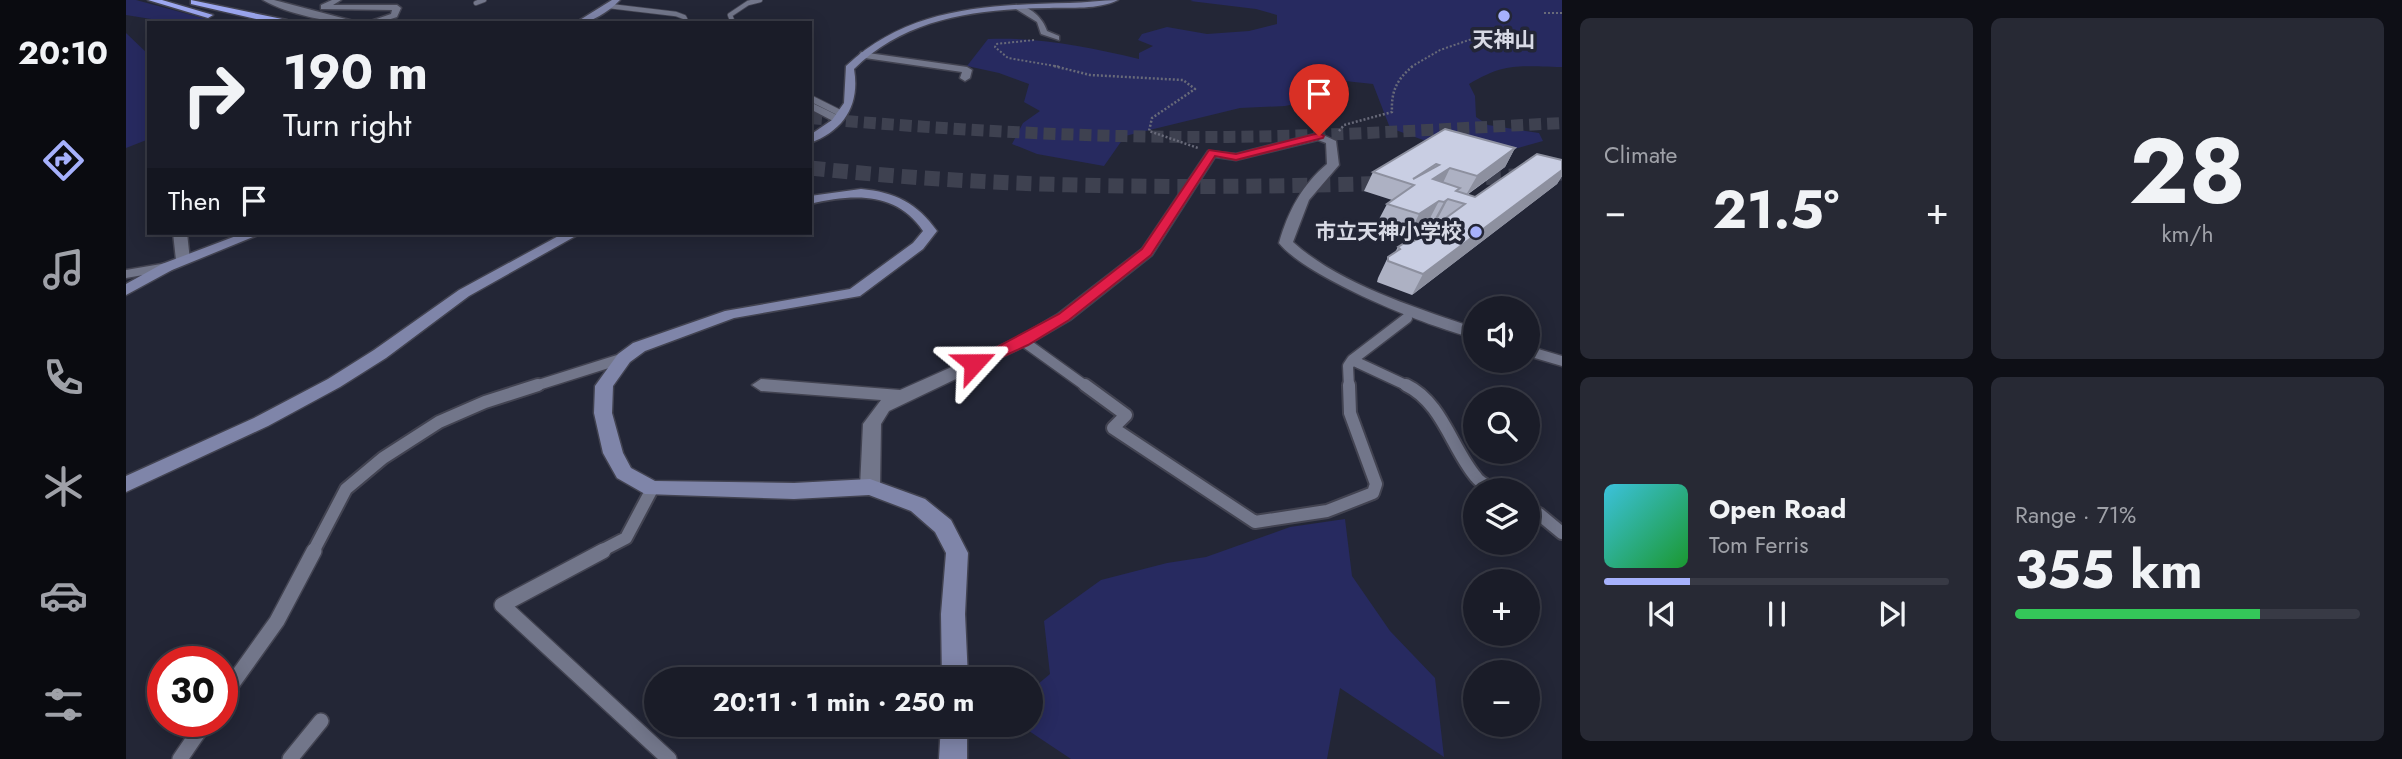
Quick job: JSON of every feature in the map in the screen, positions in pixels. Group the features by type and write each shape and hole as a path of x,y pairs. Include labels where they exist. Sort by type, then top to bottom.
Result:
{"highway":[{"path":"152,0 230,21"},
{"path":"236,0 284,21"},
{"path":"189,1 280,21"},
{"path":"189,1 247,21"}],"street":[{"path":"268,0 297,10 348,21"},
{"path":"337,0 324,6 397,4 394,15 375,21"},
{"path":"812,138 840,117 852,97 849,68 882,40 920,23 989,10 1114,0"},
{"path":"584,21 612,3"},
{"path":"1019,7 1040,21 1044,32 1056,38"},
{"path":"862,55 967,70 965,78"},
{"path":"812,106 840,117"},
{"path":"812,121 840,117"},
{"path":"870,487 872,424 883,407 1023,341 1064,317 1147,252 1212,153 1236,157 1319,136 1331,141 1333,165 1315,178 1303,195 1291,222 1286,243 1294,253 1319,268 1463,328"},
{"path":"812,200 849,193 893,197 923,217 930,231 918,246 855,293 730,314 639,347 624,358 604,386 603,413 613,453 624,473 652,489 794,491 870,487 918,505 943,526 957,553 953,614 955,667"},
{"path":"180,235 183,260"},
{"path":"126,290 167,267 251,235"},
{"path":"126,485 261,422 334,383 380,354 464,293 570,235"},
{"path":"126,274 167,267"},
{"path":"1540,355 1562,361"},
{"path":"761,385 902,396"},
{"path":"953,759 954,737"}],"lane":[{"path":"476,3 484,0"},
{"path":"732,21 730,15 748,3 760,0"},
{"path":"612,3 676,14 684,17 686,21"},
{"path":"812,100 840,117"},
{"path":"1023,341 1126,415 1113,428 1255,522 1327,511 1373,493 1376,484 1350,413 1348,366 1352,360 1407,318"},
{"path":"238,675 276,621 346,489 383,458 439,422 485,402 624,358"},
{"path":"1352,360 1414,389 1431,405 1476,478"},
{"path":"652,489 626,538 502,605 669,759"},
{"path":"1540,517 1562,533"},
{"path":"290,759 320,721"},
{"path":"180,759 195,737"}],"path":[{"path":"1544,13 1562,13"},
{"path":"1331,141 1344,125 1392,112 1392,93 1400,77 1410,68 1436,52 1501,29"},
{"path":"1056,38 996,44 995,47 1008,58 1090,75 1183,80 1195,89 1152,118 1149,131 1212,153"}],"shaded area":[{"path":"126,0 136,0 214,21 153,21 126,15"},
{"path":"1562,0 1562,67 1514,67 1494,72 1469,84 1475,96 1476,117 1488,125 1539,133 1543,141 1493,155 1426,141 1390,128 1373,84 1345,81 1329,97 1285,106 1240,108 1125,136 1104,166 1037,154 1012,144 1023,123 1040,111 1024,102 1029,84 999,73 967,66 988,39 1064,44 1139,59 1139,53 1153,46 1138,40 1142,34 1167,27 1207,34 1249,31 1277,24 1277,15 1256,9 1190,1"},
{"path":"126,33 147,53 147,140 126,148"},
{"path":"1345,519 1352,576 1390,631 1435,678 1444,757 1340,688 1327,759 1071,759 1038,737 1043,737 1043,680 1050,674 1044,621 1101,580 1167,563 1206,557 1290,527"}],"building":[{"path":"1445,129 1515,148 1477,176 1450,168 1433,179 1460,188 1456,191 1475,197 1537,154 1562,160 1562,170 1423,274 1388,261 1388,257 1400,249 1398,247 1411,239 1414,241 1465,204 1448,199 1439,201 1419,214 1387,204 1414,185 1373,172","holes":["1436,164 1439,165 1413,179"]}],"tunnel":[{"path":"812,118 1006,132 1202,137 1337,134 1562,123"},
{"path":"812,168 956,180 1103,186 1396,183"},
{"path":"1463,179 1562,173"}],"place":[{"name":"天神山","path":"1504,16"},
{"name":"市立天神小学校","path":"1476,232"}],"route":[{"path":"974,363 1023,341 1064,317 1147,252 1212,153 1236,157 1319,136"}]}
